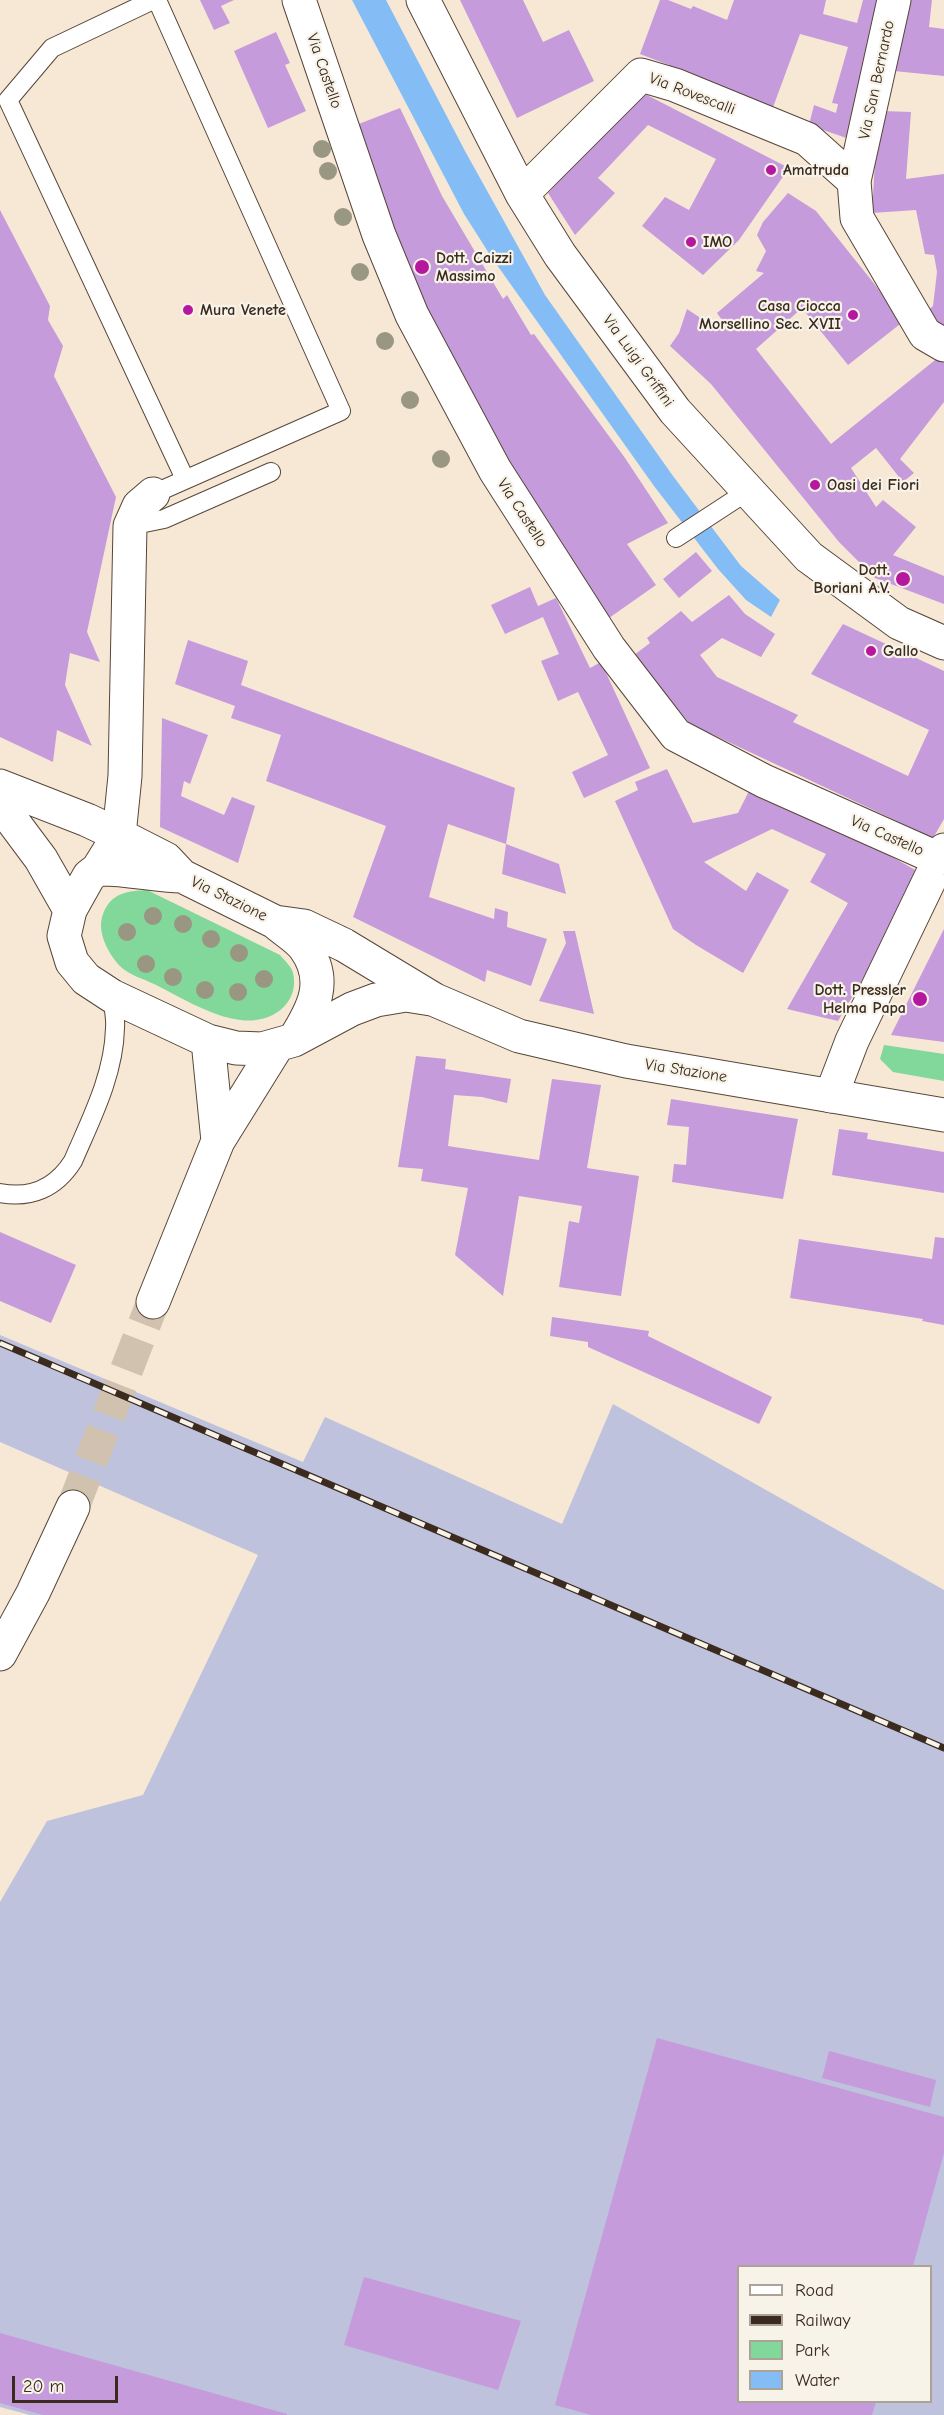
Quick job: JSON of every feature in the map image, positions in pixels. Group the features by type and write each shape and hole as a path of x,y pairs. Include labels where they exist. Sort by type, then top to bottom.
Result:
{"street":[{"name":"Via Castello","path":"300,0 379,235 412,315 495,470 609,648 676,735 765,781 942,855"},
{"name":"Via Luigi Griffini","path":"423,0 522,194 560,255 675,411 809,557 899,623 944,644"},
{"name":"Via San Bernardo","path":"894,0 855,181 857,218 925,334 944,345"},
{"name":"Via Rovescalli","path":"522,194 641,75 675,85 807,139 855,181"},
{"path":"153,494 139,506 130,526 125,776 119,835 98,869 89,876 70,910 64,936 72,962 86,980 112,996 208,1041 236,1048 262,1049 285,1043"},
{"name":"Via Stazione","path":"0,786 119,835 166,859 182,876 275,922 304,926 435,1000 519,1036 626,1061 944,1115"},
{"path":"0,804 41,859 70,910"},
{"path":"831,1096 852,1041 942,855"},
{"name":"Via Stazione","path":"98,869 182,876"},
{"path":"153,1302 218,1141 285,1043 312,1010 317,989 316,965 304,946 275,922"},
{"name":"Via Stazione","path":"285,1043 352,1009 376,1000 406,995 435,1000"},
{"path":"208,1041 218,1141"},
{"path":"0,1654 37,1584 73,1507"}],"lane":[{"path":"153,494 341,411 155,0 52,48 8,100 185,479"},
{"path":"130,526 164,519 271,472"},
{"path":"676,538 748,491"},
{"path":"0,1193 37,1192 50,1186 66,1173 73,1161 105,1083 113,1054 116,1027 112,996"}],"shaded area":[{"path":"0,1335 303,1462 325,1417 562,1524 613,1404 944,1590 944,2415 30,2415 0,2407 0,1902 47,1821 143,1795 258,1555 0,1442"}],"green space":[{"path":"147,890 280,955 293,973 293,990 286,1005 265,1018 241,1020 230,1018 200,1007 124,970 112,956 102,936 103,914 115,897 133,891"},
{"path":"884,1045 944,1054 944,1081 893,1072 880,1059"}],"water":[{"path":"352,0 386,0 465,151 545,295 673,476 741,566 780,600 771,617 746,600 718,569 654,486 492,258 464,214"}],"building":[{"path":"200,0 234,0 221,6 230,23 214,30"},
{"path":"460,0 523,0 543,42 569,30 594,81 517,118"},
{"path":"660,0 668,0 691,9 693,6 727,20 734,0 826,0 823,14 857,23 863,0 889,0 855,141 809,125 814,105 836,113 838,104 832,103 848,47 800,34 772,110 667,69 669,65 640,54"},
{"path":"908,0 932,0 929,27 944,29 944,76 894,71"},
{"path":"276,32 290,63 285,65 306,111 268,128 234,51"},
{"path":"641,92 789,168 739,240 703,275 642,226 665,197 689,210 716,159 648,125 598,178 615,193 575,235 548,193"},
{"path":"400,108 442,196 503,299 507,295 531,335 534,334 625,458 668,523 627,544 656,585 609,618 538,512 436,335 351,127"},
{"path":"883,111 911,112 906,179 944,174 944,328 928,310 933,306 937,272 934,255 925,254 916,210 872,213 876,143"},
{"path":"788,193 816,211 904,321 848,365 802,308 756,349 831,444 940,356 944,359 944,402 900,459 914,473 903,482 876,448 851,468 876,507 883,500 916,527 893,555 944,576 944,604 875,578 839,542 711,384 670,346 679,333 687,309 711,325 722,320 717,313 764,273 756,271 766,251 757,235 763,222"},
{"path":"0,210 50,306 48,320 63,346 54,376 116,497 87,632 100,662 70,653 65,685 92,746 57,730 53,762 0,737"},
{"path":"696,552 712,571 679,598 663,579"},
{"path":"530,587 538,606 556,598 590,668 601,662 650,768 584,798 572,772 608,755 578,692 558,701 541,661 559,654 543,617 505,634 491,605"},
{"path":"729,595 745,614 775,634 761,657 722,638 700,655 717,677 798,715 793,722 908,776 929,730 811,674 843,624 944,671 944,819 933,838 690,724 634,655 650,643 647,638 681,611 692,622"},
{"path":"188,640 248,661 241,685 515,788 506,844 448,824 429,897 494,919 495,908 508,912 507,927 547,939 531,986 487,970 485,982 353,917 386,826 266,781 281,735 231,718 235,706 175,684"},
{"path":"162,718 208,735 190,784 184,781 181,796 224,815 232,797 255,806 238,863 160,827"},
{"path":"667,769 693,823 738,813 753,783 841,828 924,875 838,1021 787,1009 848,903 810,882 826,854 772,829 704,862 746,891 757,872 789,890 743,973 673,929 615,801 638,790 635,782"},
{"path":"506,844 559,864 566,894 502,874"},
{"path":"944,929 944,1042 891,1035"},
{"path":"563,931 575,931 594,1014 539,1001 566,943"},
{"path":"416,1056 446,1059 445,1069 511,1079 507,1103 482,1097 454,1095 448,1146 539,1160 552,1079 601,1085 587,1168 639,1176 621,1296 559,1287 569,1221 579,1223 582,1206 519,1196 503,1296 455,1255 468,1188 421,1181 423,1169 398,1167"},
{"path":"671,1099 798,1119 783,1199 672,1182 674,1164 686,1165 689,1127 667,1125"},
{"path":"839,1129 868,1133 867,1139 944,1152 944,1193 832,1175"},
{"path":"0,1232 76,1265 51,1323 0,1301"},
{"path":"935,1237 944,1238 944,1325 922,1321 923,1319 790,1298 799,1239 932,1259"},
{"path":"552,1317 649,1331 648,1336 772,1397 759,1424 588,1347 588,1342 550,1336"},
{"path":"657,2038 944,2117 944,2153 913,2265 737,2265 737,2403 876,2403 872,2415 591,2415 555,2405"},
{"path":"829,2051 936,2080 930,2107 822,2078"},
{"path":"364,2277 521,2321 498,2390 344,2345"},
{"path":"0,2333 287,2415 43,2415 0,2403"}],"tunnel":[{"path":"73,1507 153,1302"}],"railway":[{"path":"0,1343 944,1748"}],"place":[{"name":"Amatruda","path":"771,170"},
{"name":"IMO","path":"691,242"},
{"name":"Dott. Caizzi Massimo","path":"422,267"},
{"name":"Mura Venete","path":"188,310"},
{"name":"Casa Ciocca Morsellino Sec. XVII","path":"853,315"},
{"name":"Oasi dei Fiori","path":"815,485"},
{"name":"Dott. Boriani A.V.","path":"903,579"},
{"name":"Gallo","path":"871,651"},
{"name":"Dott. Pressler Helma Papa","path":"920,999"}]}
